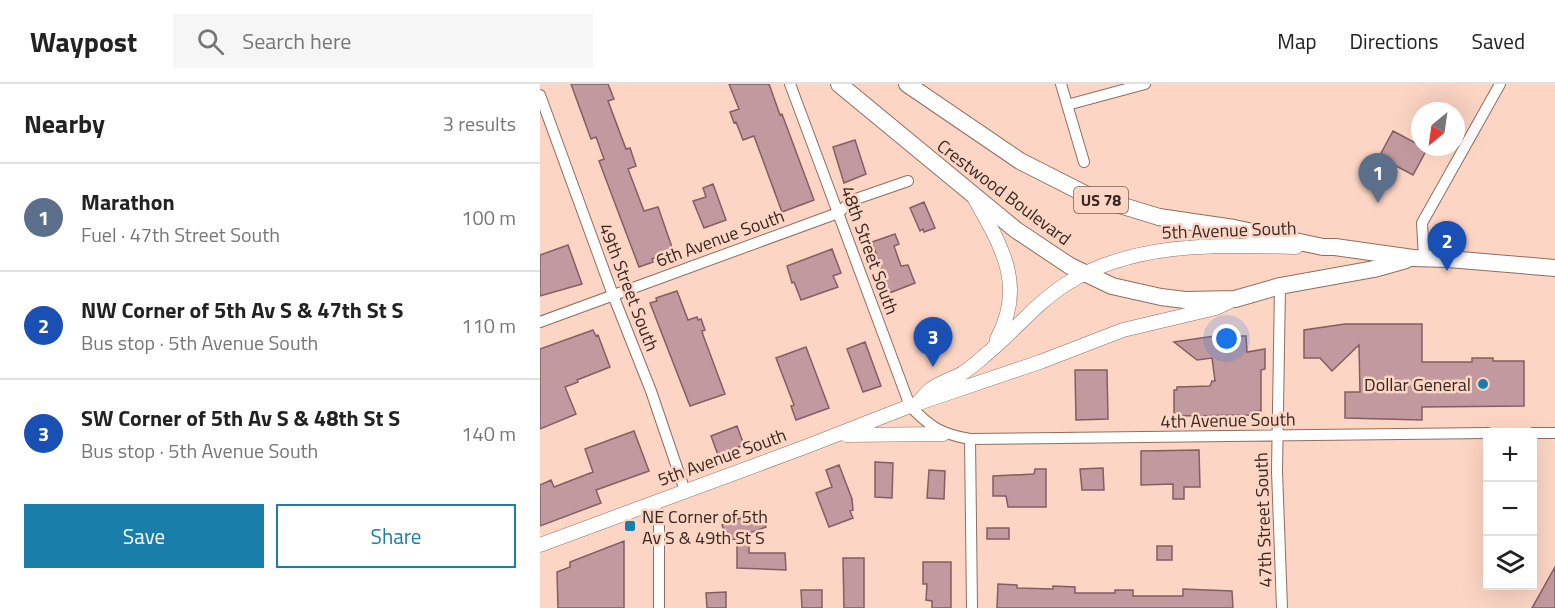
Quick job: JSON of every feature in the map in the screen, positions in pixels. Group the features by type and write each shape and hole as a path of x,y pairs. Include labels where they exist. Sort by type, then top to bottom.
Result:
{"main road":[{"name":"Crestwood Boulevard","path":"839,84 975,199 1036,244 1084,274 1112,286 1161,297 1193,300 1235,299"},
{"name":"Crestwood Boulevard","path":"907,84 1020,161 1087,195 1158,218 1234,228 1323,247"},
{"name":"5th Avenue South","path":"1323,247 1418,258 1555,268"},
{"name":"5th Avenue South","path":"1235,299 1280,286 1374,269 1418,258"}],"street":[{"name":"48th Street South","path":"790,84 913,405 929,424 943,434 970,439"},
{"path":"1061,84 1084,162"},
{"path":"1067,105 1145,84"},
{"path":"1418,258 1422,223 1500,84"},
{"name":"49th Street South","path":"540,95 686,491"},
{"name":"6th Avenue South","path":"540,322 838,213 853,200 908,181"},
{"path":"975,199 1003,253 1011,283 1006,321 998,339 986,355"},
{"name":"5th Avenue South","path":"913,405 931,389 964,372 986,355 1044,300 1084,274 1119,260 1167,250 1218,246 1323,247"},
{"name":"47th Street South","path":"1280,286 1277,436 1282,608"},
{"name":"5th Avenue South","path":"540,545 913,405 1040,362 1123,330 1216,308 1235,299"},
{"name":"4th Avenue South","path":"970,439 1483,433"},
{"path":"1538,433 1555,433"},
{"path":"838,435 943,434"},
{"path":"970,439 972,608"},
{"path":"654,502 658,524 660,608"}],"building":[{"path":"571,84 608,84 614,99 608,101 626,149 630,148 636,166 628,169 644,211 658,207 673,250 652,259 653,262 639,267 599,161 604,159 596,137 591,139"},
{"path":"729,84 769,84 814,200 782,212 754,136 743,140 736,122 734,123 730,112 739,109"},
{"path":"1393,131 1411,141 1411,156 1423,156 1413,175 1379,157"},
{"path":"855,140 866,174 844,183 833,147"},
{"path":"713,184 726,220 704,228 693,201 706,197 703,188"},
{"path":"924,202 935,228 924,232 923,229 920,231 910,208"},
{"path":"895,234 899,244 894,246 901,266 908,265 915,283 887,294 872,242"},
{"path":"568,245 582,284 540,296 540,255"},
{"path":"832,249 841,273 833,276 838,287 801,300 794,282 792,283 787,266"},
{"path":"677,291 688,320 697,317 698,320 701,319 705,330 702,331 703,335 725,394 690,406 650,303 657,301 656,298"},
{"path":"1345,324 1422,324 1422,362 1472,362 1472,358 1524,361 1524,406 1422,407 1422,420 1345,418 1345,392 1360,392 1359,345 1332,371 1320,358 1304,358 1304,330"},
{"path":"593,330 596,336 598,335 610,367 565,387 576,414 540,429 540,349"},
{"path":"1234,333 1234,336 1246,336 1247,352 1265,349 1265,369 1261,370 1261,411 1255,411 1255,415 1174,416 1174,390 1177,390 1177,387 1210,386 1212,381 1215,381 1212,358 1197,360 1174,342"},
{"path":"865,342 881,386 863,392 847,349"},
{"path":"806,347 829,408 796,420 791,406 794,405 776,358"},
{"path":"1075,370 1107,370 1108,419 1076,420"},
{"path":"737,426 744,445 718,455 711,436"},
{"path":"634,431 649,471 596,490 601,503 540,526 540,485 551,480 554,487 593,472 585,449"},
{"path":"1199,450 1200,487 1184,487 1184,499 1173,499 1173,484 1141,485 1141,451"},
{"path":"875,462 893,463 892,498 875,497"},
{"path":"839,465 852,499 853,510 850,511 853,518 829,527 816,493 832,487 826,470"},
{"path":"1103,468 1104,490 1082,490 1080,469"},
{"path":"1035,469 1046,469 1046,507 1008,507 1006,496 993,496 993,476 1034,474"},
{"path":"929,470 945,471 944,499 927,498"},
{"path":"759,511 766,527 749,533 749,553 785,553 786,570 737,568 737,538 728,541 722,525"},
{"path":"987,528 1009,528 1009,539 987,539"},
{"path":"624,541 624,608 558,608 557,572 570,567 570,562"},
{"path":"1157,546 1172,546 1172,560 1157,560"},
{"path":"843,558 864,558 864,608 844,608"},
{"path":"923,562 951,562 951,608 932,608 932,601 926,600 927,584 923,584"},
{"path":"1555,567 1555,608 1532,608"},
{"path":"998,584 1017,585 1017,588 1075,587 1075,593 1115,593 1115,590 1133,590 1133,596 1183,596 1183,589 1232,591 1233,608 997,608"},
{"path":"801,590 822,590 822,608 802,608"},
{"path":"726,592 726,608 707,608 706,593"}],"place":[{"name":"Marathon","path":"1378,203"},
{"name":"NW Corner of 5th Av S & 47th St S","path":"1447,271"},
{"name":"SW Corner of 5th Av S & 48th St S","path":"933,367"},
{"name":"Dollar General","path":"1483,384"},
{"name":"NE Corner of 5th Av S & 49th St S","path":"630,526"}]}
